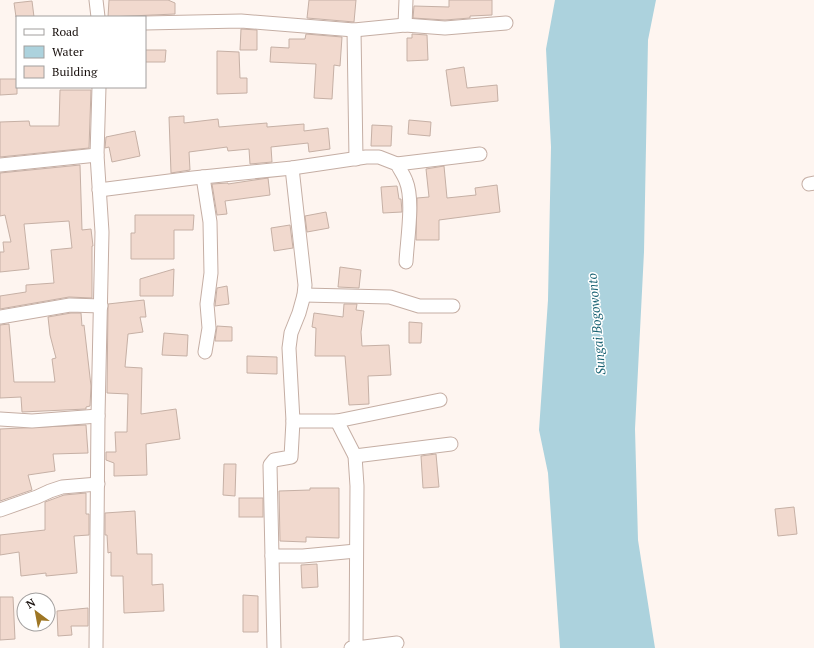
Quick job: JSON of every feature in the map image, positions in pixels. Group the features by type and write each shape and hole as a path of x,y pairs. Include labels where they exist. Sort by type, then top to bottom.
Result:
{"street":[{"path":"96,0 98,16"},
{"path":"405,25 406,0"},
{"path":"146,23 241,21 354,30 405,25 445,28 506,23"},
{"path":"354,30 356,159"},
{"path":"96,648 98,416 102,232 98,190 97,155 99,88"},
{"path":"98,190 292,168 356,159 379,157 397,164 480,154"},
{"path":"0,165 97,155"},
{"path":"397,164 406,181 409,191 406,262"},
{"path":"274,648 270,465 274,460 291,457 293,421 288,348 291,333 304,295 301,239 292,168"},
{"path":"203,177 210,222 211,273 207,304 209,328 205,352"},
{"path":"304,295 390,297 419,306 453,306"},
{"path":"0,317 70,304 101,306"},
{"path":"293,421 337,421 440,400"},
{"path":"0,418 32,421 98,416"},
{"path":"337,421 355,456 356,648"},
{"path":"355,456 451,444"},
{"path":"0,510 37,497 50,490 62,487 98,484"},
{"path":"272,556 303,556 356,551"},
{"path":"351,648 397,643"}],"water":[{"name":"Sungai Bogowonto","path":"555,0 656,0 648,40 644,252 635,429 638,540 655,648 560,648 548,473 539,430 548,300 551,147 546,49"}],"building":[{"path":"109,0 168,0 175,3 175,14 108,16"},
{"path":"309,0 356,0 354,22 307,18"},
{"path":"449,0 492,0 492,15 470,16 470,18 445,20 413,18 414,6 449,7"},
{"path":"32,1 34,16 16,17 14,3"},
{"path":"241,29 257,30 257,50 240,50"},
{"path":"306,34 342,37 340,66 334,65 332,99 314,98 316,64 270,62 271,47 289,48 289,39 305,39"},
{"path":"412,34 427,35 428,60 407,61 407,38 412,38"},
{"path":"146,50 166,50 165,62 146,62"},
{"path":"217,51 239,52 240,78 247,78 247,93 217,94"},
{"path":"464,67 467,88 497,85 498,101 451,106 446,70"},
{"path":"0,79 16,79 17,94 0,95"},
{"path":"60,90 91,90 89,148 0,157 0,122 29,121 30,126 59,126"},
{"path":"184,116 184,123 218,119 219,127 267,123 267,127 304,124 304,131 328,128 330,149 309,152 308,143 271,147 272,162 250,164 249,149 228,151 227,147 189,152 190,170 171,173 169,117"},
{"path":"409,120 431,122 430,136 408,134"},
{"path":"372,125 392,126 391,146 371,146"},
{"path":"135,131 140,156 112,162 109,147 105,148 106,137"},
{"path":"80,165 82,230 91,229 93,246 92,298 69,297 0,309 0,296 26,292 26,285 54,283 51,250 72,248 69,221 24,224 29,269 0,272 0,252 4,252 3,242 11,242 5,215 0,216 0,173"},
{"path":"444,166 447,198 476,195 475,188 497,185 500,212 439,220 439,240 416,240 417,198 429,197 426,169"},
{"path":"268,178 270,195 225,201 227,214 217,215 212,184 228,184"},
{"path":"397,186 399,199 401,199 402,212 383,213 381,187"},
{"path":"326,212 329,228 307,232 305,216"},
{"path":"135,215 194,215 193,230 174,230 174,259 131,259 131,233 135,233"},
{"path":"290,225 293,248 274,251 271,228"},
{"path":"340,267 361,270 359,288 338,287"},
{"path":"174,269 173,296 140,296 140,279"},
{"path":"227,286 229,304 215,306 217,288"},
{"path":"144,300 146,317 140,317 143,332 128,334 125,367 142,368 141,414 176,409 180,439 146,444 147,475 114,476 114,463 106,460 106,452 116,452 115,432 127,432 128,394 107,393 108,304"},
{"path":"344,304 357,304 356,310 364,311 361,332 362,346 389,345 391,375 368,376 369,404 349,405 345,356 315,356 316,328 312,327 314,313 343,317"},
{"path":"71,313 81,313 82,326 84,325 91,386 90,406 86,407 86,409 22,412 21,397 0,398 0,325 9,324 14,382 55,382 52,359 56,358 50,335 48,317"},
{"path":"409,322 422,323 421,343 409,343"},
{"path":"217,326 232,327 232,341 215,341"},
{"path":"164,333 188,335 187,356 162,355"},
{"path":"247,356 277,357 277,374 247,373"},
{"path":"86,425 88,453 53,454 55,471 28,475 32,490 0,501 0,429"},
{"path":"436,454 439,487 423,488 421,456"},
{"path":"224,464 236,464 235,496 223,495"},
{"path":"310,488 339,488 339,538 306,537 306,542 280,541 279,491 310,490"},
{"path":"86,493 86,514 89,514 89,535 74,536 77,573 46,576 46,573 21,576 19,552 0,555 0,535 45,530 45,502 64,495"},
{"path":"239,498 263,498 263,517 239,517"},
{"path":"794,507 797,534 778,536 775,509"},
{"path":"135,511 137,554 152,554 152,585 163,584 164,611 124,613 123,576 111,576 111,552 108,553 107,535 105,535 105,513"},
{"path":"317,564 318,587 302,588 301,565"},
{"path":"243,595 258,596 258,632 243,632"},
{"path":"0,597 13,597 15,639 0,640"},
{"path":"88,608 88,626 71,626 72,635 58,636 57,611"}]}
